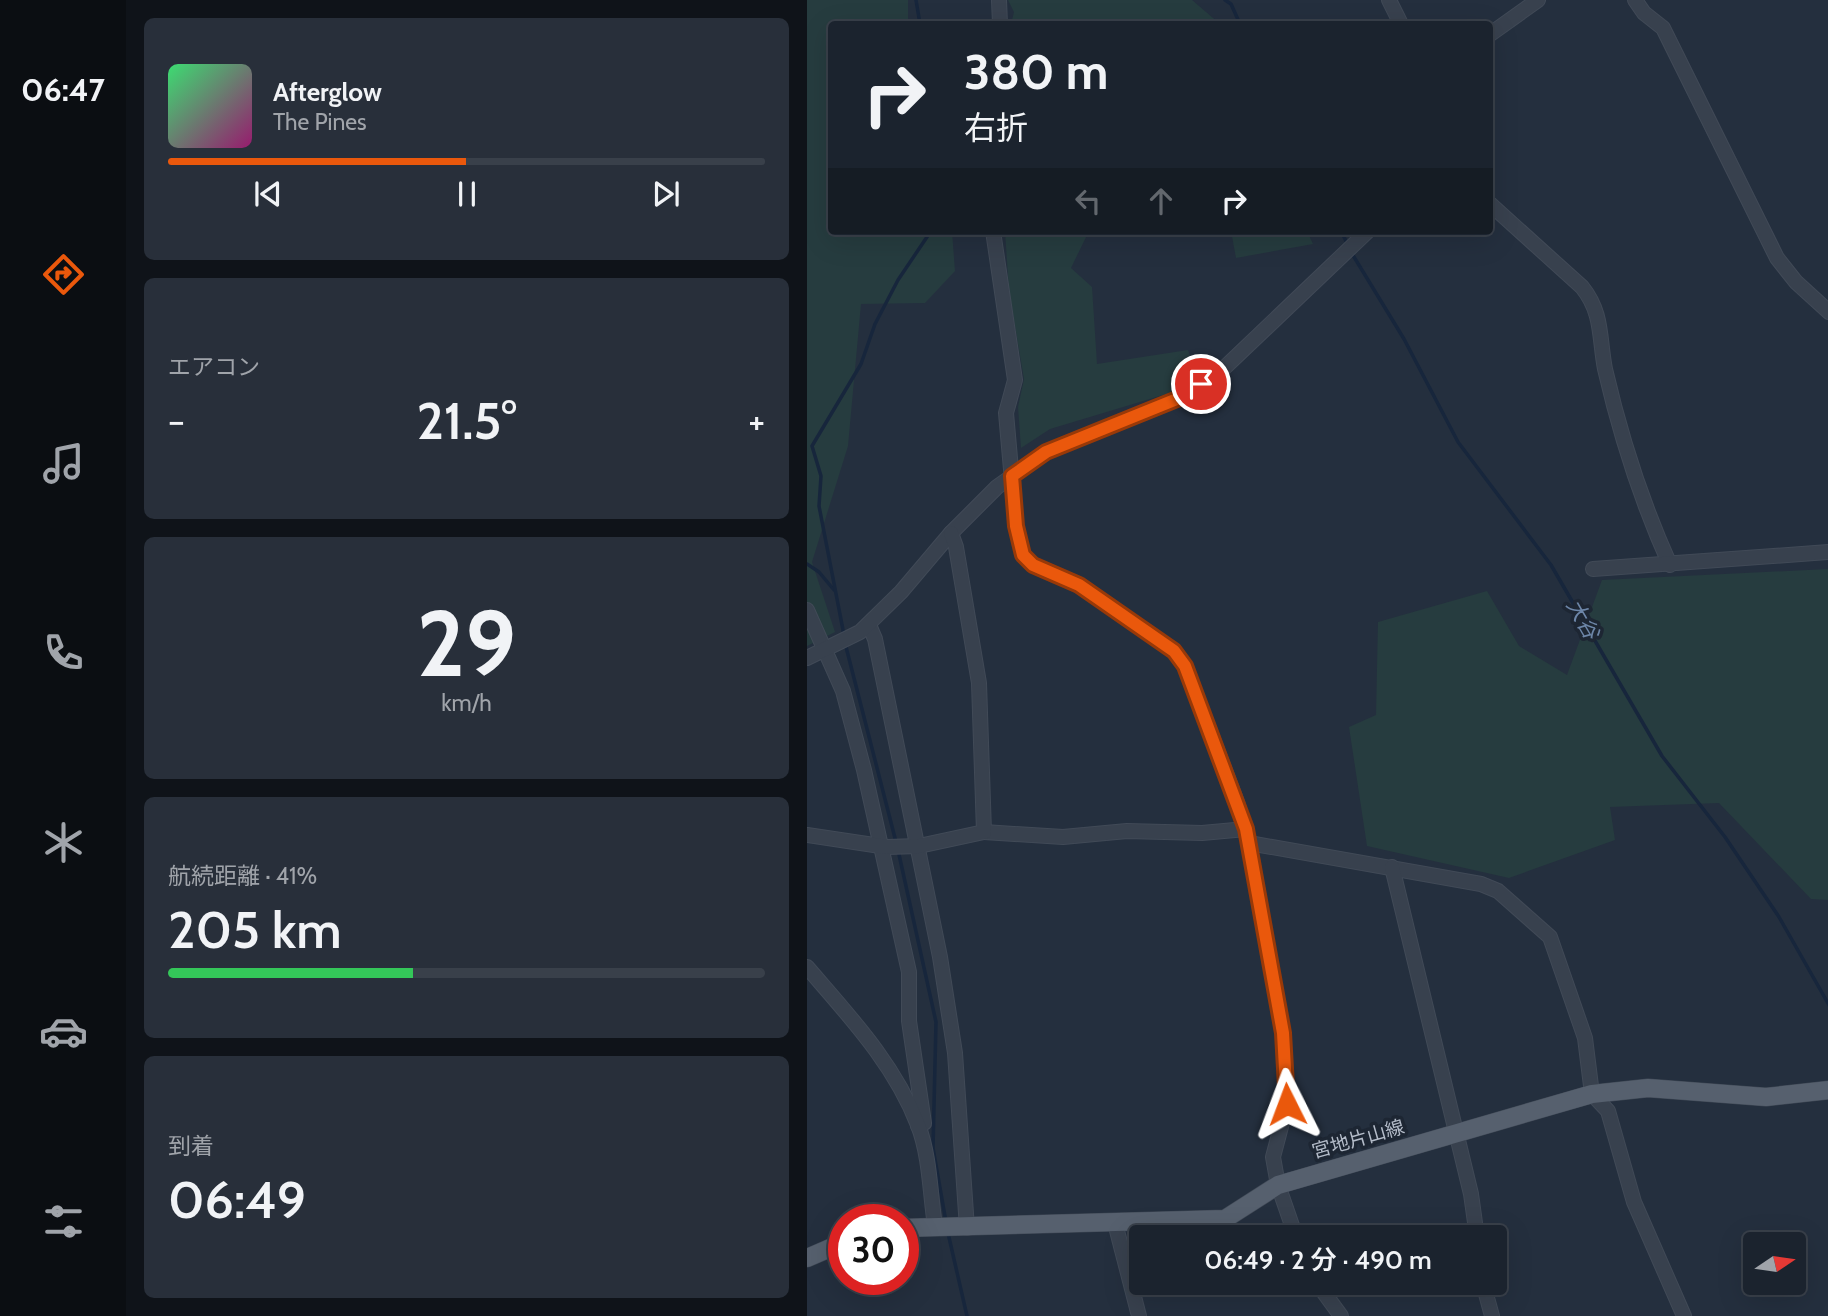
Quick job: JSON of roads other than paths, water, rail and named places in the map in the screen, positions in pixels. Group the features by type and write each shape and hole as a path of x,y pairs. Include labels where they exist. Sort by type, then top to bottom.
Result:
{"main road":[{"name":"宮地片山線","path":"919,1227 1225,1219 1278,1185 1592,1094 1648,1088 1767,1097 1828,1090"},
{"path":"807,1258 828,1249"}],"street":[{"path":"999,0 1000,21"},
{"path":"1389,0 1400,21"},
{"path":"1493,32 1539,0"},
{"path":"1635,0 1644,13 1663,28 1777,257 1796,282 1828,312"},
{"path":"1493,207 1582,287 1594,302 1601,323 1605,367 1625,439 1670,565"},
{"path":"994,235 1015,380 1006,413 1016,526 1023,555 1033,565 1079,585 1174,651 1185,666 1247,836 1283,1033 1287,1104 1273,1157 1278,1185 1292,1225"},
{"path":"807,658 825,651 869,625 951,533 1012,476 1046,452 1182,397 1221,371 1365,235"},
{"path":"951,533 956,547 979,683 984,832"},
{"path":"1593,569 1828,552"},
{"path":"807,610 843,691 909,972 909,1021 924,1123 918,1126"},
{"path":"869,625 875,639 919,846 955,1054 963,1227"},
{"path":"807,835 879,845 919,846 984,832 1063,837 1127,831 1247,836 1481,884 1498,891 1550,937 1585,1038 1592,1094 1608,1111 1634,1202 1684,1316"},
{"path":"1392,867 1454,1133 1471,1194 1475,1225"},
{"path":"807,967 878,1050 918,1126 935,1226"},
{"path":"1115,1223 1139,1316"},
{"path":"1326,1295 1341,1316"},
{"path":"1486,1295 1492,1316"}],"waterway":[{"path":"916,0 920,21"},
{"name":"大谷","path":"1225,0 1231,4 1239,21"},
{"path":"844,635 819,506 821,476 812,446 861,364 875,324 898,280 928,235"},
{"name":"大谷","path":"1343,235 1348,245"},
{"name":"大谷","path":"1351,252 1404,339 1458,442 1551,565 1662,756 1725,837 1779,917 1829,1005"},
{"path":"807,564 819,572 834,590"},
{"path":"845,643 896,842"},
{"path":"898,850 936,1022 933,1148 946,1222"},
{"path":"948,1233 967,1316"}]}
